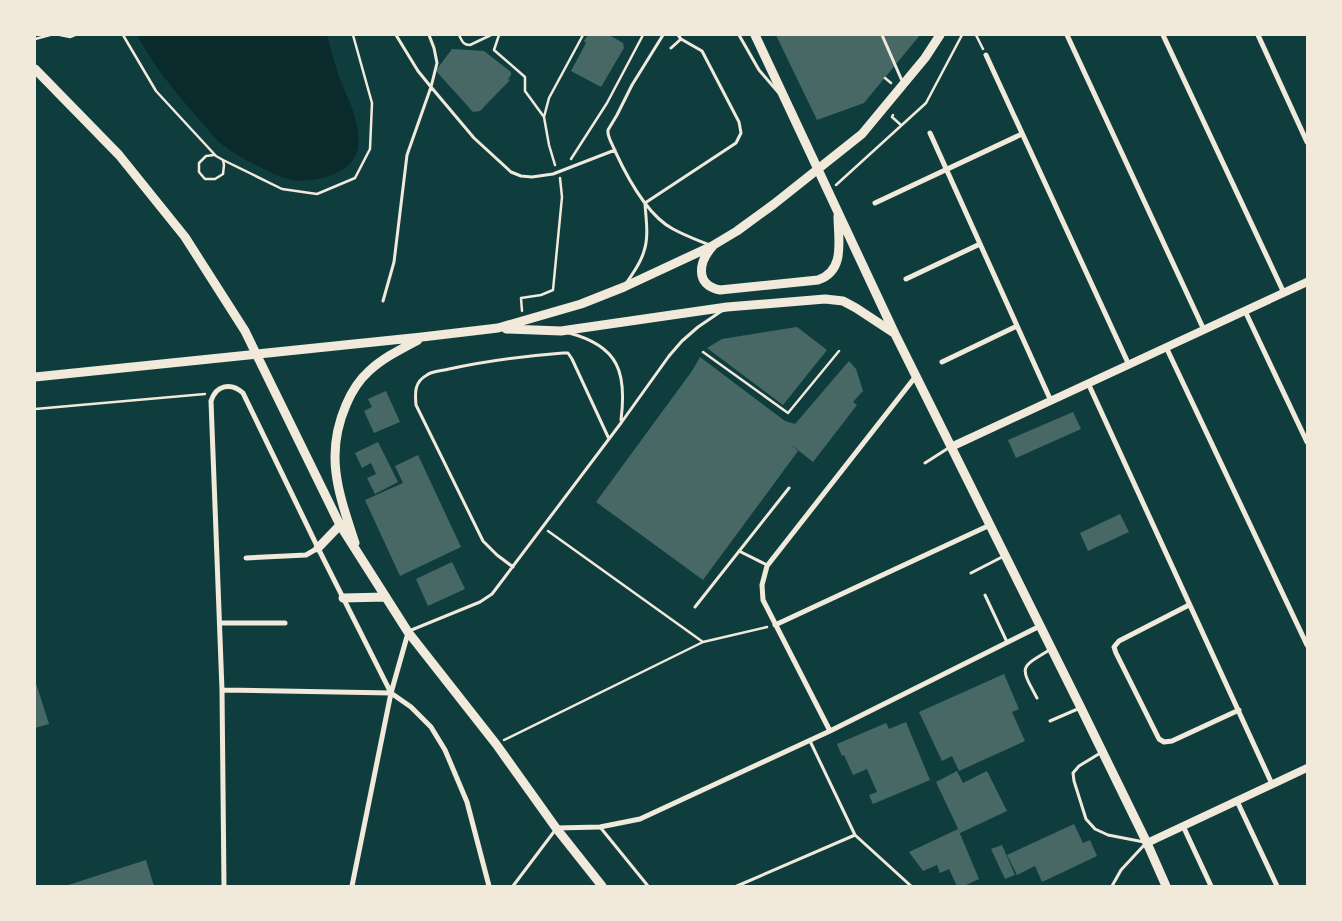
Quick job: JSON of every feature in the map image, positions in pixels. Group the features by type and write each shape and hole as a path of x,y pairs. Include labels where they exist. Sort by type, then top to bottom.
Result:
{"main road":[{"path":"755,35 895,334 1081,708 1166,886"},
{"path":"35,377 498,328 581,304 624,287 715,244 737,231 774,204 862,134 904,84 940,35"},
{"path":"35,69 119,154 185,237 245,331 340,525 408,632 496,744 556,828 602,886"},
{"path":"715,244 702,263 701,270 705,282 716,290 818,280 831,273 838,259 838,213"},
{"path":"498,328 561,331 727,307 825,299 843,301 895,334"},
{"path":"359,555 339,494 335,469 334,443 341,417 351,394 368,371 392,354 422,337"},
{"path":"318,548 340,525"},
{"path":"343,598 386,597"}],"street":[{"path":"1067,35 1204,330"},
{"path":"1163,35 1284,293"},
{"path":"1258,35 1307,142"},
{"path":"986,55 1129,365"},
{"path":"930,133 1051,401"},
{"path":"875,203 1022,134"},
{"path":"906,279 980,244"},
{"path":"951,447 1307,282"},
{"path":"1245,311 1307,442"},
{"path":"942,362 1017,326"},
{"path":"1166,348 1307,645"},
{"path":"830,732 763,600 762,585 767,566 916,376"},
{"path":"1088,383 1272,784"},
{"path":"224,886 222,690 211,401 213,394 218,389 229,386 238,388 243,393 391,693 411,706 432,727 444,750 467,802 489,886"},
{"path":"775,625 990,525"},
{"path":"246,558 306,555 318,548"},
{"path":"1189,605 1119,641 1114,646 1116,653 1158,739 1164,742 1239,710"},
{"path":"220,623 285,623"},
{"path":"556,828 600,827 640,819 830,732 1040,626"},
{"path":"352,886 391,693 408,632"},
{"path":"222,690 391,693"},
{"path":"1147,843 1307,768"},
{"path":"1237,801 1277,886"},
{"path":"1183,826 1211,886"}],"lane":[{"path":"396,35 418,71 431,87 474,138 511,172 532,177 553,174 615,150"},
{"path":"383,301 394,262 407,156 431,87 437,63 429,35"},
{"path":"663,35 632,85 608,130 609,137 633,185 645,203 661,221 672,229 715,244"},
{"path":"645,203 736,143 741,133 739,122 702,51 681,39 678,35"},
{"path":"739,35 759,70 788,105"},
{"path":"882,35 904,84"},
{"path":"671,48 681,39"},
{"path":"624,287 640,262 645,250 647,235 645,203"},
{"path":"408,632 480,602 492,594 669,356 698,327 727,307"},
{"path":"561,331 592,340 611,356 619,368 622,379 623,404 621,423"},
{"path":"513,567 497,555 484,541 416,405 415,390 419,382 427,374 458,367 532,356 568,354 609,439"},
{"path":"925,463 951,447"},
{"path":"695,607 789,488"},
{"path":"740,551 767,566"},
{"path":"971,573 1004,555"},
{"path":"984,595 1007,642"},
{"path":"1038,698 1026,678 1024,670 1027,664 1052,649"},
{"path":"1050,721 1081,708"},
{"path":"810,741 855,835 911,886"},
{"path":"1102,752 1078,766 1073,773 1086,819 1095,829 1108,836 1147,843"},
{"path":"600,827 648,886"},
{"path":"513,886 556,828"},
{"path":"736,886 855,835"},
{"path":"1112,886 1121,870 1147,843"}],"path":[{"path":"35,39 50,35"},
{"path":"60,35 70,37 75,35"},
{"path":"123,35 156,92 216,156 282,189 317,194 356,178 370,149 372,103 353,35"},
{"path":"459,35 463,42 470,45 491,35"},
{"path":"499,35 494,50 525,77 525,91 544,117"},
{"path":"521,298 553,290 562,197 558,172 549,145 544,117 549,98 583,35"},
{"path":"638,35 641,39"},
{"path":"563,170 608,103 643,35"},
{"path":"828,192 926,103 962,35"},
{"path":"976,35 986,55"},
{"path":"892,116 901,126"},
{"path":"216,156 206,156 200,163 199,172 205,180 215,179 223,174 223,160"},
{"path":"703,352 788,413 839,351"},
{"path":"35,409 213,394"},
{"path":"542,528 703,642"},
{"path":"496,744 703,642 775,625"}],"water":[{"path":"137,35 327,35 338,74 358,130 358,148 354,159 346,167 331,175 317,179 293,180 261,168 242,158 218,141 189,108 157,68"}],"building":[{"path":"588,35 609,35 623,43 624,48 601,87 571,71 586,43 584,41"},
{"path":"776,35 920,35 864,103 817,120"},
{"path":"452,49 484,51 511,72 508,79 510,80 480,111 473,112 437,72 437,69"},
{"path":"797,327 827,350 783,405 707,348 722,339"},
{"path":"700,357 785,421 795,424 849,361 856,369 863,391 853,402 857,405 813,462 789,443 798,451 703,580 596,502 692,371"},
{"path":"386,391 400,422 374,433 364,411 372,407 368,399"},
{"path":"1073,412 1081,429 1016,458 1008,440"},
{"path":"378,442 398,482 375,494 367,478 376,474 371,463 362,468 355,453"},
{"path":"418,455 461,547 400,576 365,500 403,483 395,466"},
{"path":"1120,514 1129,532 1088,551 1080,533"},
{"path":"452,562 465,589 428,606 416,579"},
{"path":"1004,674 1019,709 1012,712 1025,741 959,771 952,756 942,761 919,712"},
{"path":"35,680 49,724 35,728"},
{"path":"906,722 930,780 873,804 869,795 877,792 867,769 853,775 837,744 886,723 889,729"},
{"path":"957,771 963,783 987,771 1007,811 960,833 936,782"},
{"path":"1074,824 1083,843 1090,840 1097,856 1042,882 1035,866 1017,875 1007,855"},
{"path":"958,829 979,879 964,886 957,886 949,869 940,873 937,865 923,871 909,852"},
{"path":"1002,845 1015,875 1005,879 991,849"},
{"path":"146,860 154,886 65,886"}]}
